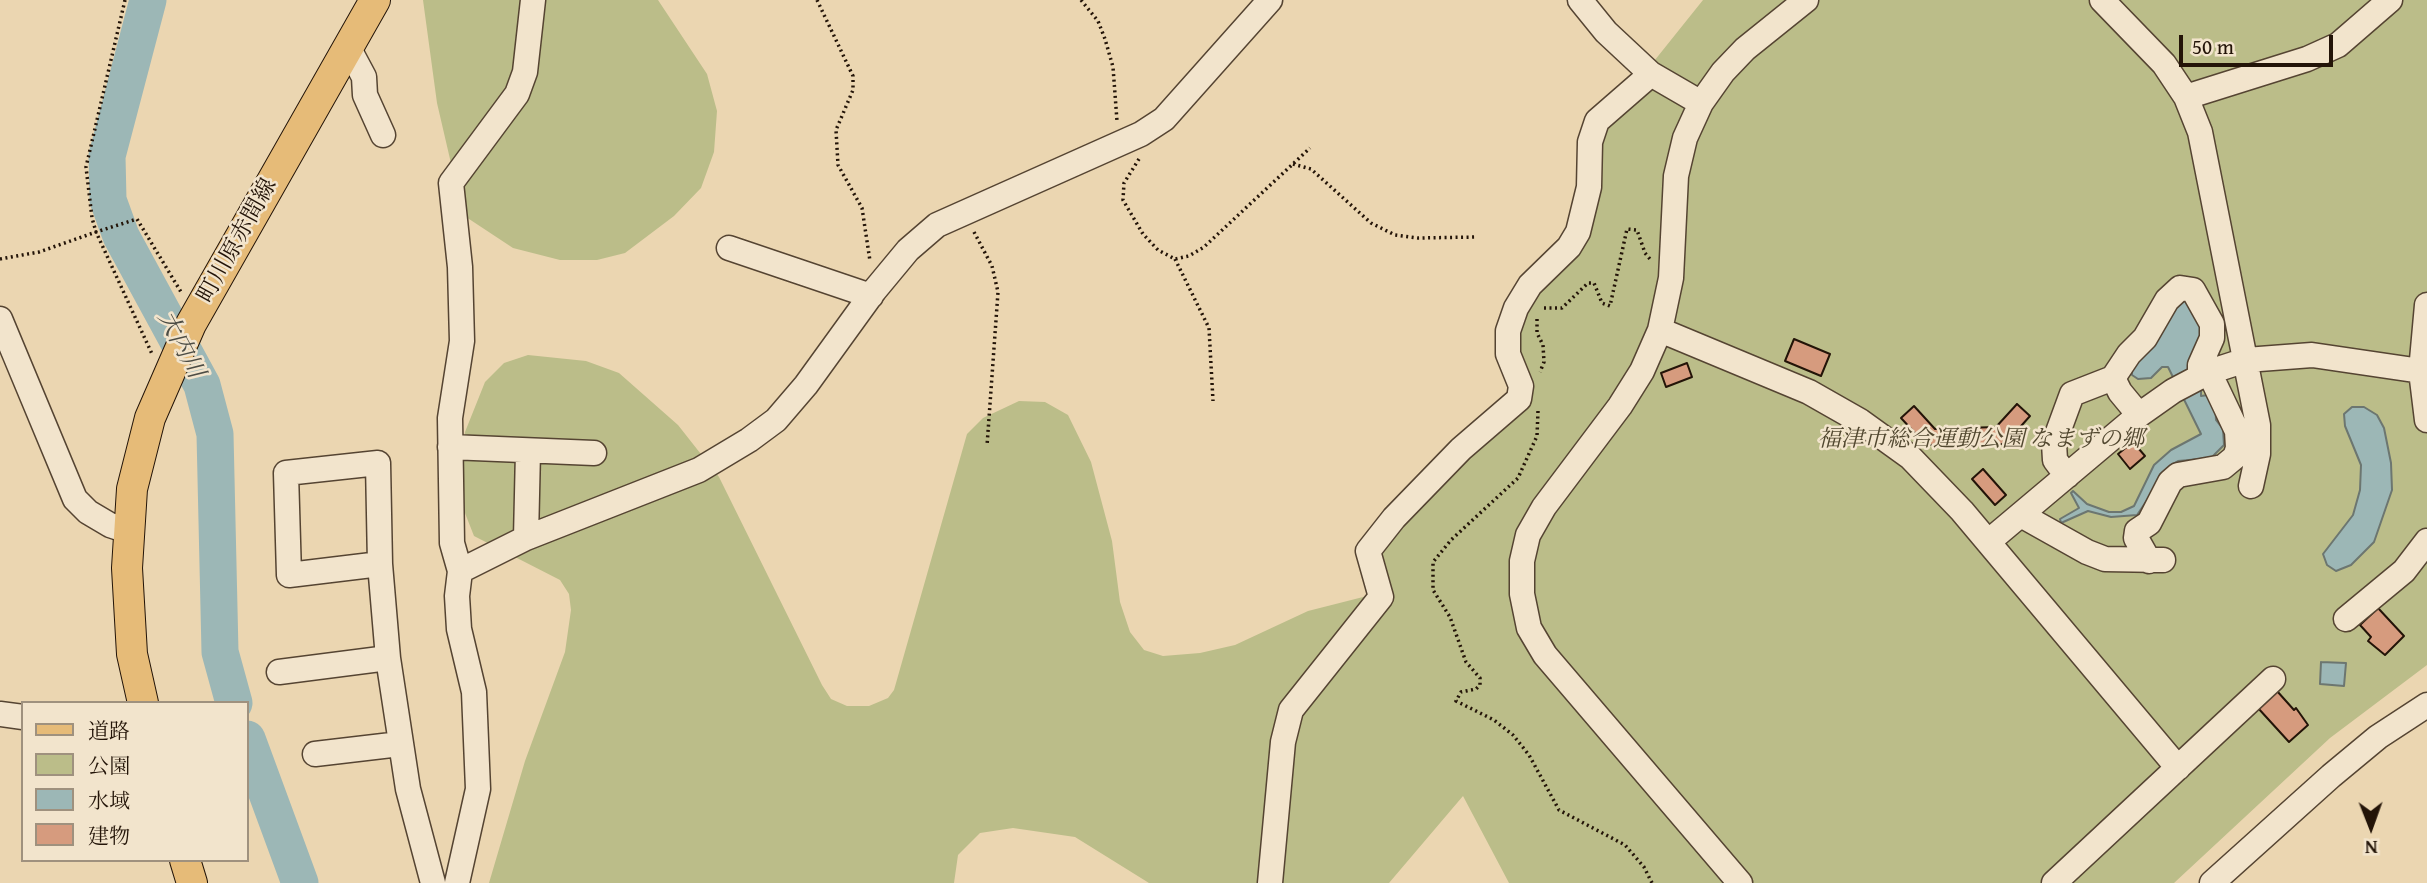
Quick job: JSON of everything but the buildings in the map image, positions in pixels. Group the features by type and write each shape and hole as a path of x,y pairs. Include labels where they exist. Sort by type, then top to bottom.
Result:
{"main road":[{"name":"町川原赤間線","path":"143,701 132,654 128,615 128,531 140,453 167,374 194,320 375,0"},
{"path":"186,862 192,883"}],"street":[{"path":"457,883 478,789 474,692 459,618 460,571 452,543 450,418 462,341 460,267 452,183 517,94 525,72 533,0"},
{"path":"460,571 526,538 699,470 749,440 776,420 799,394 872,293 908,250 937,225 963,212 1135,147 1164,119 1270,0"},
{"path":"1580,0 1606,32 1651,74 1701,103"},
{"path":"1740,883 1545,655 1529,628 1522,594 1522,561 1528,536 1635,382 1660,330 1672,261 1676,176 1685,138 1701,103 1723,72 1745,49 1806,0"},
{"path":"2102,0 2164,64 2186,97 2200,132 2258,425 2258,454 2251,486"},
{"path":"2186,97 2318,55 2360,29 2390,0"},
{"path":"348,47 364,77 365,95 383,135"},
{"path":"1270,883 1283,742 1292,710 1381,597 1368,551 1394,518 1461,449 1520,399 1521,386 1508,354 1508,331 1516,308 1530,285 1569,247 1578,232 1589,187 1590,142 1597,121 1651,74"},
{"path":"729,248 872,293"},
{"path":"2021,515 2087,552 2105,559 2156,560 2136,538 2137,531 2149,523 2170,481 2178,475 2223,467 2235,457 2238,448 2236,431 2200,365 2212,338 2211,324 2193,290 2180,288 2167,300 2145,338 2129,354 2113,378 2082,387 2072,394 2054,443 2054,454 2067,476"},
{"path":"2427,305 2421,371 2427,420"},
{"path":"1660,330 1809,392 1860,421 1910,457 1988,542 2178,768"},
{"path":"2,334 75,499 88,512 110,525 128,531"},
{"path":"1988,542 2139,415 2205,374 2246,360 2312,355 2421,371"},
{"path":"2113,378 2120,392 2139,415"},
{"path":"450,447 594,453"},
{"path":"526,538 528,451"},
{"path":"380,564 289,575 286,473 378,463 380,564 388,658 400,744 433,883"},
{"path":"2346,619 2404,571 2427,541"},
{"path":"279,672 388,658"},
{"path":"2054,883 2273,679"},
{"path":"2212,883 2378,737 2427,705"},
{"path":"0,714 21,717"},
{"path":"315,754 400,744"}],"path":[{"path":"125,0 86,167 96,232 167,374"},
{"path":"817,0 853,76 853,90 836,130 838,165 862,208 872,293"},
{"path":"1081,0 1098,21 1105,39 1113,67 1117,123 1135,147 1124,183 1123,200 1143,234 1158,250 1175,259 1209,328 1213,401"},
{"path":"1175,259 1189,256 1204,247 1310,148"},
{"path":"1293,164 1311,169 1371,223 1395,235 1418,238 1476,237"},
{"path":"963,212 992,266 998,292 987,446"},
{"path":"0,260 39,252 137,219 194,320"},
{"path":"1539,374 1544,362 1543,345 1537,333 1537,311 1545,307 1562,308 1588,283 1594,283 1602,303 1610,306 1627,229 1637,230 1649,259 1672,261"}],"green space":[{"path":"423,0 658,0 707,74 717,111 714,152 701,188 674,216 625,253 597,260 560,260 513,248 463,215 437,103"},
{"name":"福津市総合運動公園 なまずの郷","path":"1703,0 2427,0 2427,665 2330,738 2174,883 1509,883 1463,796 1389,883 1149,883 1075,837 1013,828 980,833 958,855 954,883 489,883 525,761 565,652 571,610 569,594 560,580 474,536 463,508 459,478 465,432 485,382 504,363 528,355 586,361 619,373 678,425 719,477 822,685 831,699 847,706 869,706 888,698 894,690 967,434 983,418 1019,401 1045,402 1068,415 1091,462 1112,541 1120,602 1130,632 1144,650 1163,656 1200,653 1235,645 1308,611 1371,595 1357,553 1513,396 1501,352 1575,224 1582,151"}],"water":[{"path":"2186,295 2202,321 2201,396 2208,395 2215,401 2216,420 2223,429 2224,445 2211,458 2178,461 2171,465 2137,515 2111,517 2088,511 2061,523 2060,519 2079,508 2071,493 2073,491 2087,504 2109,512 2121,512 2134,506 2154,465 2171,450 2201,434 2168,367 2162,367 2151,378 2138,379 2132,375 2132,365 2171,308"},
{"path":"2352,407 2364,407 2377,415 2384,428 2391,463 2392,490 2374,542 2351,565 2336,571 2327,565 2323,554 2353,515 2360,490 2361,465 2345,426 2344,414"},
{"path":"2321,662 2346,663 2344,686 2320,684"}],"waterway":[{"name":"大内川","path":"148,0 107,156 108,200 121,236 202,385 215,434 220,652 233,701"},
{"name":"大内川","path":"248,742 300,883"}]}
